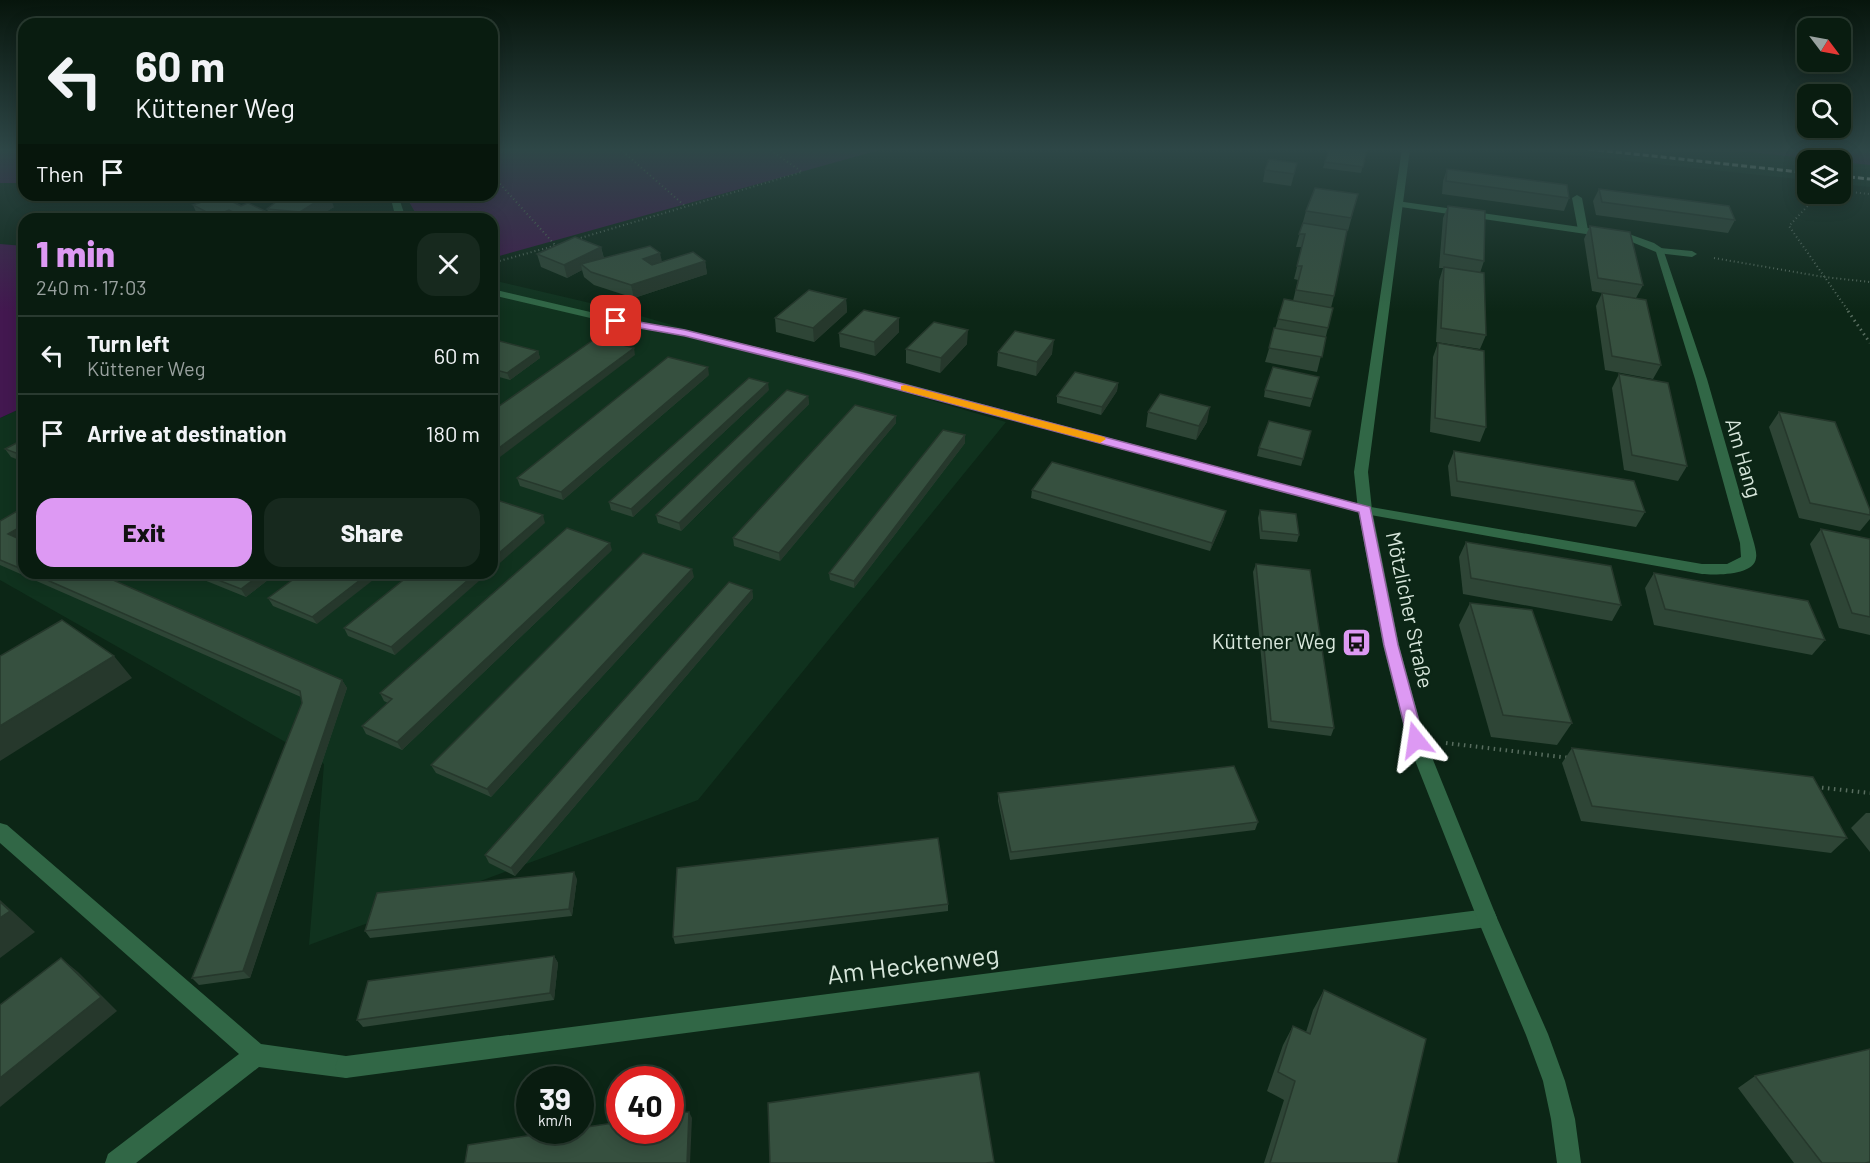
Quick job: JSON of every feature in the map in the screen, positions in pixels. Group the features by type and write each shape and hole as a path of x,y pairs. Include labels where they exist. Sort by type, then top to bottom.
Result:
{"street":[{"path":"1578,203 1583,230"},
{"path":"1397,204 1583,230 1641,240 1660,251 1692,254"},
{"name":"Mötzlicher Straße","path":"1397,204 1361,472 1365,510 1391,645 1416,740 1487,918 1537,1034 1554,1081 1563,1119 1569,1163"},
{"name":"Am Hang","path":"1365,510 1702,569 1727,570 1742,566 1749,559 1747,543 1701,380 1660,251"},
{"path":"498,293 616,321 685,333 858,375 1365,510"},
{"path":"0,831 256,1055 117,1163"},
{"name":"Am Heckenweg","path":"256,1055 345,1066 1487,918"}],"path":[{"path":"517,203 556,246"},
{"path":"682,203 686,207"},
{"path":"577,239 698,203"},
{"path":"1809,204 1789,226 1870,343"},
{"path":"498,261 567,242"},
{"path":"1692,254 1824,277 1870,282"},
{"path":"1416,740 1579,759"},
{"path":"1812,786 1870,793"}],"shaded area":[{"path":"410,203 688,203 498,256 498,213 416,213"},
{"path":"0,244 18,246 18,410 0,418"},
{"path":"498,281 620,310 1006,422 698,800 309,945 324,764 0,580 0,418 18,410 18,579 498,579"}],"building":[{"path":"235,203 241,206 249,203 267,212 235,213 229,210 222,213 208,213 193,205"},
{"path":"274,203 314,203 300,212 267,209"},
{"path":"1309,203 1355,203 1351,218 1306,211"},
{"path":"1611,203 1708,203 1729,206 1735,220"},
{"path":"1448,206 1485,211 1484,261 1444,254"},
{"path":"1303,223 1347,230 1334,296 1296,290 1302,266 1297,266 1305,234 1299,234"},
{"path":"1590,226 1630,232 1643,285 1598,278"},
{"path":"575,237 601,247 564,265 537,254"},
{"path":"650,246 660,253 643,259 652,265 693,252 705,261 631,285 591,272 581,264"},
{"path":"1444,267 1484,273 1486,335 1441,328"},
{"path":"809,290 846,299 813,328 775,318"},
{"path":"1602,293 1646,300 1661,365 1612,356"},
{"path":"1284,299 1333,308 1328,328 1278,319"},
{"path":"864,310 899,318 874,342 839,333"},
{"path":"934,322 968,330 941,358 906,349"},
{"path":"1274,328 1326,337 1322,357 1269,348"},
{"path":"1015,331 1054,340 1037,362 998,352"},
{"path":"596,338 634,348 498,449 498,407"},
{"path":"498,341 538,351 507,373 498,371"},
{"path":"1438,343 1484,351 1486,427 1435,418"},
{"path":"668,357 708,367 561,492 517,478"},
{"path":"1273,367 1319,377 1312,399 1265,390"},
{"path":"1075,372 1118,383 1102,407 1057,396"},
{"path":"1619,374 1668,383 1687,466 1632,455"},
{"path":"749,378 768,383 631,509 609,502"},
{"path":"787,390 808,396 679,523 656,515"},
{"path":"1160,394 1210,407 1199,426 1148,412"},
{"path":"855,405 896,416 779,553 733,538"},
{"path":"1779,412 1835,422 1870,515 1810,503"},
{"path":"1269,421 1311,431 1303,459 1259,448"},
{"path":"943,430 965,435 854,581 829,573"},
{"path":"18,442 18,454 5,449"},
{"path":"1454,451 1634,481 1645,512 1457,481"},
{"path":"1052,462 1226,511 1212,543 1032,490"},
{"path":"500,501 543,515 498,554 498,502"},
{"path":"18,510 18,528 8,534 18,538 18,568 0,560 0,521"},
{"path":"1260,510 1296,514 1299,535 1262,531"},
{"path":"567,528 610,543 397,742 362,726 392,699 380,693"},
{"path":"1821,529 1870,539 1870,617 1852,613"},
{"path":"1466,542 1611,566 1621,605 1471,578"},
{"path":"643,553 692,569 487,789 431,765"},
{"path":"1256,564 1310,570 1334,728 1271,721"},
{"path":"1654,573 1808,601 1825,640 1665,609"},
{"path":"45,579 111,579 342,680 243,971 192,978 302,703 300,691"},
{"path":"215,579 254,579 241,589"},
{"path":"294,579 361,579 312,617 268,598"},
{"path":"405,579 469,579 391,647 344,628"},
{"path":"729,582 752,590 511,868 485,855"},
{"path":"1470,603 1532,610 1572,723 1503,715"},
{"path":"62,620 114,656 0,726 0,656"},
{"path":"1572,748 1813,777 1847,838 1592,806"},
{"path":"1234,766 1258,822 1011,852 998,793"},
{"path":"938,838 948,904 673,937 677,868"},
{"path":"574,872 569,909 365,931 377,893"},
{"path":"0,902 10,911 0,918"},
{"path":"554,956 550,993 357,1020 368,981"},
{"path":"61,958 101,997 0,1078 0,1005"},
{"path":"1324,990 1426,1039 1397,1163 1270,1163 1295,1081 1278,1072 1293,1026 1310,1034"},
{"path":"1870,1049 1870,1162 1822,1163 1755,1076"},
{"path":"979,1072 994,1162 770,1163 768,1103"},
{"path":"689,1112 687,1163 465,1163 468,1145 516,1138 516,1144 594,1144 594,1126 606,1124 606,1144 684,1144 684,1113"}],"slow traffic":[{"path":"905,388 1100,439"}],"place":[{"name":"Küttener Weg","path":"1357,642"}],"route":[{"path":"616,321 685,333 858,375 1365,510 1391,645 1416,740"}]}
